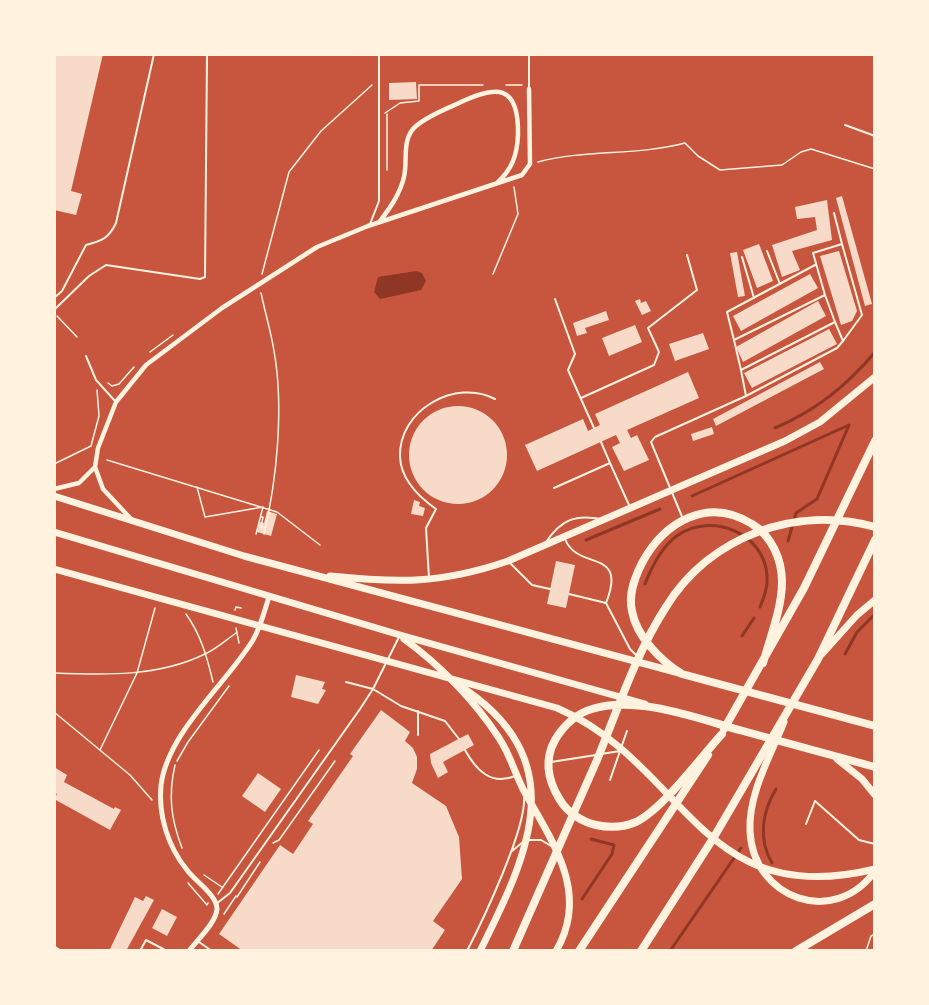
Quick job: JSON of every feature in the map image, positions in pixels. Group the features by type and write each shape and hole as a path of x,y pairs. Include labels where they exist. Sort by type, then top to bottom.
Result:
{"highway":[{"path":"579,951 722,734 763,663 852,493 875,441"},
{"path":"763,663 781,592 780,564 773,546 757,527 736,516 713,512 683,519 665,531 651,548 634,582 631,602 634,619 643,636 670,667 682,674 851,720 875,724"},
{"path":"513,951 645,646 678,590 703,564 728,546 776,525 829,519 875,527"},
{"path":"641,951 708,846 790,708 818,658 875,540"},
{"path":"722,734 662,801 637,821 622,826 605,827 588,823 575,816 554,791 548,763 552,745 558,734 579,714 614,705 661,709 875,767"},
{"path":"796,951 875,904"}],"main road":[{"path":"309,573 397,581 430,580 469,574 508,561 785,441 820,422 875,376"},
{"path":"54,496 309,573 682,674"},
{"path":"54,532 268,597 661,709"},
{"path":"54,569 535,701 589,723 625,750 707,835 754,865 777,873 811,877 875,870"},
{"path":"818,658 856,615 875,600"},
{"path":"400,635 424,653 480,713 499,738 523,789 541,818 569,886 571,903 570,920 556,951"},
{"path":"442,675 474,695 504,722 522,753 530,779 530,824 521,858 480,951"},
{"path":"790,708 753,799 750,829 757,862 780,889 812,901 846,896 866,882 875,870"},
{"path":"832,756 845,763 875,795"}],"street":[{"path":"134,522 107,494 95,467 98,448 116,402 132,380 165,349 317,247 368,226 515,178 527,171 530,164 529,89"},
{"path":"379,223 399,191 404,175 408,138 415,127 433,115 480,93 494,91 511,98 516,106 518,121 517,153 505,175 495,185"},
{"path":"54,489 79,483 95,467"},
{"path":"189,951 215,917 214,901 175,853 162,817 161,785 165,766 174,749 246,650 261,623 268,597"}],"lane":[{"path":"54,298 62,291 86,245 103,241 110,235 116,223 154,54"},
{"path":"54,311 89,276 106,265 206,278 207,54"},
{"path":"368,226 379,201 379,54"},
{"path":"529,54 529,89"},
{"path":"845,125 875,136"},
{"path":"683,519 651,447 655,438 746,396 837,348 862,315 834,213"},
{"path":"842,244 813,253 825,295 843,341"},
{"path":"767,251 780,284"},
{"path":"581,398 654,365 659,352 648,328 697,290 687,255"},
{"path":"742,257 754,298"},
{"path":"746,396 727,312 816,265"},
{"path":"734,340 825,295"},
{"path":"555,299 574,354 568,370 594,428"},
{"path":"741,370 835,322"},
{"path":"86,356 96,380 116,402"},
{"path":"430,580 426,528 436,509 416,492 403,471 400,456 407,430 418,413 434,401 451,394 467,391 495,399"},
{"path":"600,442 631,508"},
{"path":"554,488 610,463"},
{"path":"544,545 556,527 582,515 604,519"},
{"path":"564,537 569,550 577,555 602,561 608,566 612,589 606,603"},
{"path":"508,561 532,585 550,589"},
{"path":"569,594 606,603 630,649 644,664"},
{"path":"214,901 230,892 360,709 373,689 400,635"},
{"path":"346,682 373,689 392,702 445,721 459,739"},
{"path":"418,711 418,735"},
{"path":"610,780 627,731"},
{"path":"465,750 477,768 490,778 506,779 518,775"},
{"path":"548,763 620,751"},
{"path":"467,951 510,853 524,808 523,789"},
{"path":"806,824 815,801 859,840 875,844"},
{"path":"510,853 521,842 531,839 548,843 556,852"},
{"path":"140,951 146,940 167,951"},
{"path":"197,941 212,951"},
{"path":"54,946 61,951"}],"path":[{"path":"270,270 261,276 289,172 321,130 375,82 375,93"},
{"path":"387,113 387,170"},
{"path":"530,164 563,155 659,150 685,142 698,156 720,170 782,165 801,152 811,149 875,169"},
{"path":"493,274 518,214 513,196 515,178"},
{"path":"259,285 274,353 278,426 270,509 264,534"},
{"path":"54,311 77,337"},
{"path":"54,464 91,446"},
{"path":"107,460 270,509 320,545"},
{"path":"196,486 205,517 263,507"},
{"path":"256,534 263,507"},
{"path":"260,516 263,517 261,527 265,528"},
{"path":"100,750 137,673 156,606"},
{"path":"182,608 195,627 206,654 213,684"},
{"path":"237,625 236,633 239,643 246,650"},
{"path":"54,673 137,673 168,667 206,654 236,633"},
{"path":"185,854 173,823 170,803 175,765 188,742 231,684"},
{"path":"54,712 130,776 155,803 155,795"},
{"path":"214,901 319,750"},
{"path":"270,844 279,840 335,761"},
{"path":"237,897 259,866 262,857"},
{"path":"201,873 222,887"},
{"path":"866,951 871,936 875,934"}],"shaded area":[{"path":"416,271 422,273 426,281 421,290 380,299 374,292 378,277"}],"building":[{"path":"54,54 103,54 71,191 82,194 76,215 54,210"},
{"path":"416,82 417,99 389,100 389,83"},
{"path":"842,196 872,304 865,306 836,198"},
{"path":"827,200 832,240 792,251 800,270 782,277 772,245 817,230 815,217 797,219 795,207"},
{"path":"759,244 773,281 757,288 743,250"},
{"path":"839,251 857,311 852,321 841,325 820,256"},
{"path":"737,252 745,296 738,297 730,253"},
{"path":"810,274 818,288 741,331 733,316"},
{"path":"640,299 641,303 646,301 651,311 642,315 635,301"},
{"path":"818,301 826,316 743,362 736,347"},
{"path":"606,311 609,320 585,328 587,333 577,336 573,323"},
{"path":"635,325 642,342 609,356 602,338"},
{"path":"829,329 837,344 752,388 744,373"},
{"path":"703,333 709,349 675,361 669,344"},
{"path":"820,362 824,369 716,426 713,419"},
{"path":"688,372 699,398 627,430 631,438 637,435 649,460 624,471 612,447 620,443 616,435 537,471 525,445 583,419 588,431 600,425 595,414"},
{"path":"458,406 477,410 493,420 503,436 507,455 503,474 493,490 477,500 458,504 439,500 423,490 413,474 409,455 413,436 423,420 439,410"},
{"path":"712,427 714,434 693,441 691,434"},
{"path":"414,500 420,502 419,506 425,508 423,516 411,514"},
{"path":"267,511 277,514 271,536 257,532 260,522 264,523"},
{"path":"556,561 575,565 566,608 547,604"},
{"path":"296,675 325,682 322,689 326,690 318,704 291,697"},
{"path":"381,710 410,732 405,741 413,748 417,757 417,769 412,783 446,806 459,837 462,879 433,921 445,930 431,951 243,951 219,934 280,845 293,854 313,824 308,821 353,756 350,754"},
{"path":"468,734 474,745 443,762 448,772 438,778 431,763 430,754"},
{"path":"54,767 67,775 64,782 114,809 115,807 121,810 110,830 54,799 57,794 54,792"},
{"path":"258,773 281,789 265,812 242,796"},
{"path":"146,896 154,900 126,951 109,951 135,897 143,901"},
{"path":"162,909 177,917 167,936 152,928"}],"waterway":[{"path":"775,428 804,414 842,387 875,352"},
{"path":"692,496 849,425 817,499 796,513 788,541"},
{"path":"586,540 660,509"},
{"path":"645,584 658,557 678,535 691,528 720,527 747,538 757,548 764,561 767,584 760,607"},
{"path":"845,654 857,632 875,614"},
{"path":"742,636 754,618"},
{"path":"772,863 763,835 765,816 776,789"},
{"path":"582,899 612,854 614,845 591,839"},
{"path":"670,951 741,848"}]}
